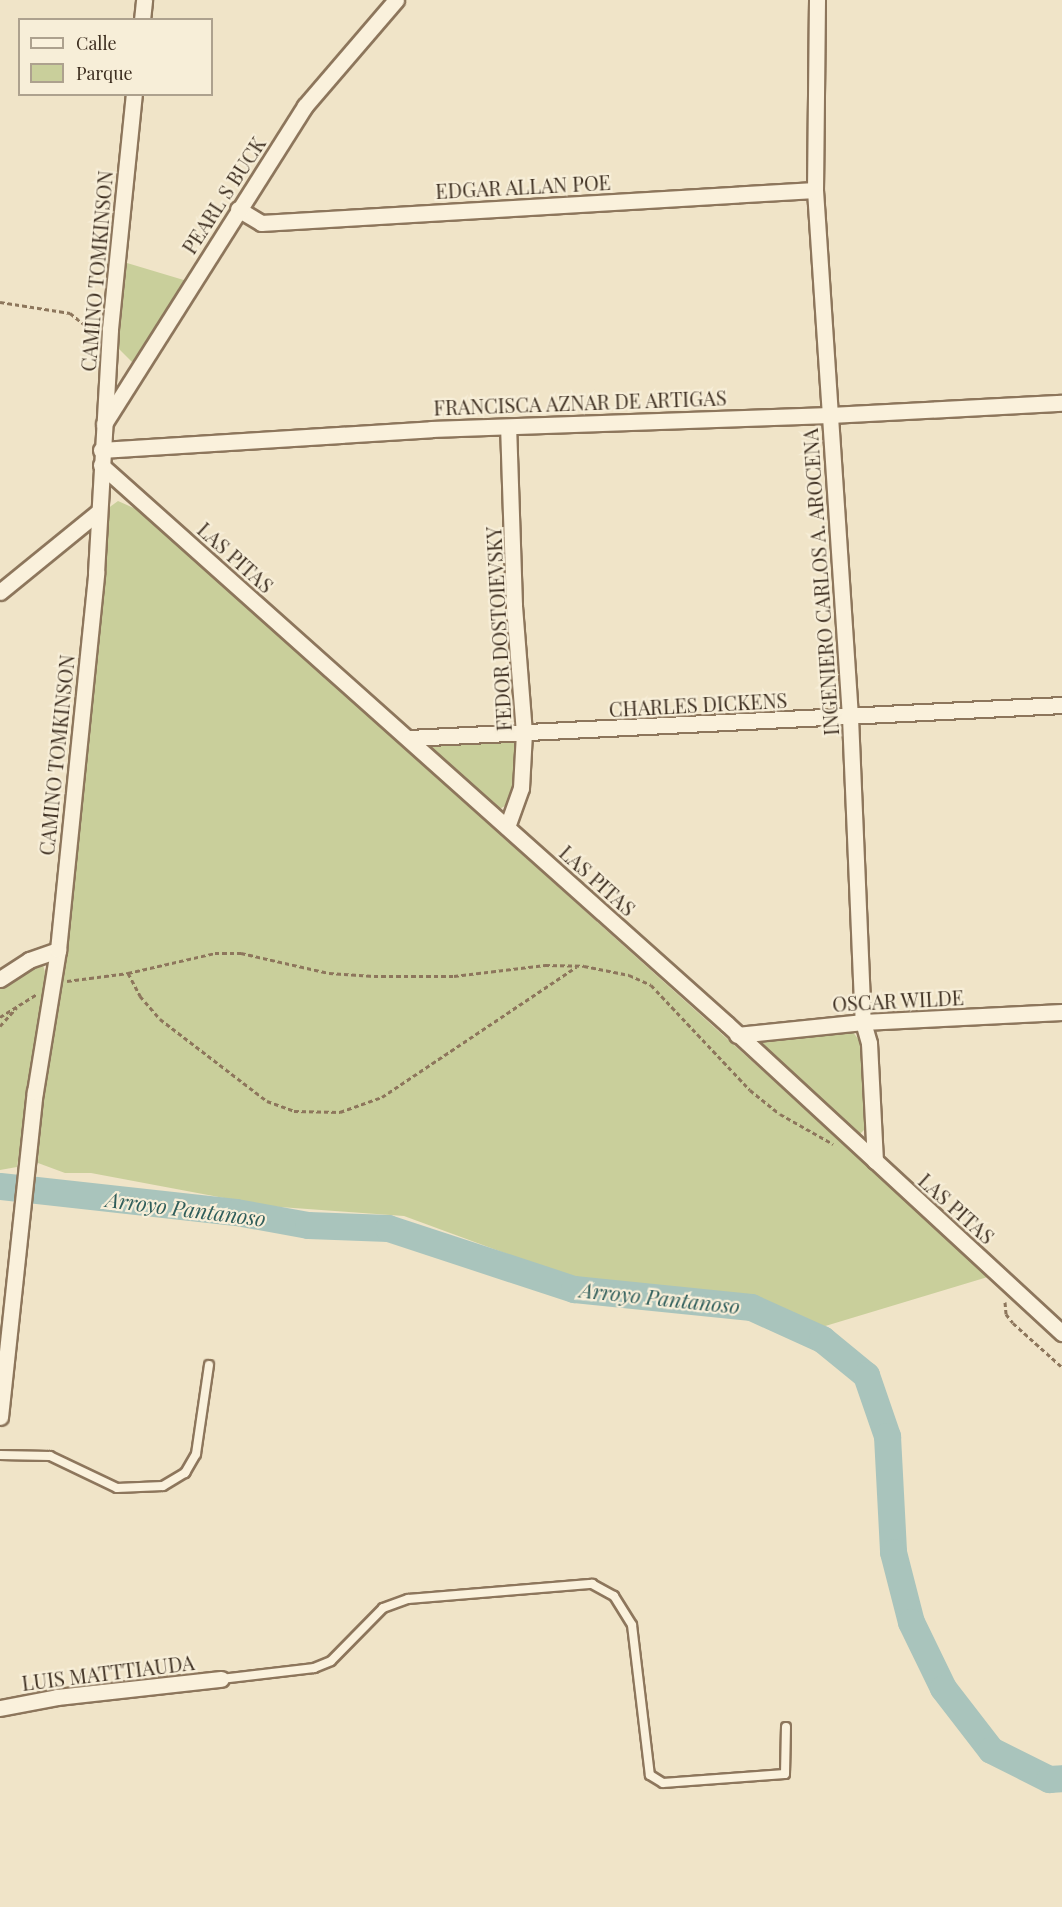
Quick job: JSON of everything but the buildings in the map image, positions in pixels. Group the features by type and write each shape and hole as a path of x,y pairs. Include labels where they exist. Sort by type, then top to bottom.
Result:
{"street":[{"path":"142,18 144,0"},
{"name":"PEARL S BUCK","path":"103,426 305,106 396,0"},
{"name":"INGENIERO CARLOS A. AROCENA","path":"817,0 815,190 850,717 863,1022 869,1043 875,1161"},
{"name":"CAMINO TOMKINSON","path":"0,1417 27,1164 58,950 96,573 110,329 134,96"},
{"name":"EDGAR ALLAN POE","path":"238,209 261,223 815,190"},
{"name":"FRANCISCA AZNAR DE ARTIGAS","path":"101,458 431,429 830,416 1062,403"},
{"name":"FEDOR DOSTOIEVSKY","path":"507,826 521,789 524,733 514,605 508,428"},
{"name":"LAS PITAS","path":"101,458 875,1161 1055,1318 1062,1333"},
{"path":"0,592 98,512"},
{"name":"CHARLES DICKENS","path":"409,738 1062,705"},
{"path":"0,979 29,960 58,950"},
{"name":"OSCAR WILDE","path":"737,1035 863,1022 1062,1012"},
{"name":"LUIS MATTTIAUDA","path":"0,1708 57,1697 221,1679"}],"lane":[{"path":"0,1455 50,1456 117,1488 163,1485 185,1473 196,1454 209,1365"},
{"path":"221,1679 314,1668 331,1660 383,1608 408,1599 592,1584 614,1596 632,1625 650,1775 663,1783 785,1773 786,1727"}],"path":[{"path":"0,302 70,313 85,325 110,329"},
{"path":"0,1017 20,1003 67,981 128,973 224,953 241,953 329,974 374,976 454,976 545,965 578,966 629,975 651,985 750,1090 780,1114 839,1147"},
{"path":"128,973 140,996 160,1019 267,1101 294,1111 340,1112 382,1097 578,966"},
{"path":"0,1026 20,1003"},
{"path":"1002,1294 1006,1314 1013,1323 1062,1367"}],"green space":[{"path":"127,263 187,281 144,355 132,362 118,348"},
{"path":"118,501 136,509 200,565 991,1276 822,1327 747,1305 677,1300 570,1277 404,1216 266,1206 91,1173 65,1173 38,1163 40,1108 107,509"},
{"path":"512,740 517,746 513,795 510,803 498,810 491,807 427,748 431,744"},
{"path":"36,961 42,961 46,976 17,1167 0,1170 0,989"},
{"path":"852,1031 863,1045 866,1128 860,1134 855,1134 756,1040"}],"waterway":[{"name":"Arroyo Pantanoso","path":"0,1186 236,1212 308,1225 388,1228 574,1289 751,1307 822,1339 866,1375 887,1436 893,1552 911,1622 943,1688 991,1750 1049,1779 1062,1778"}]}
